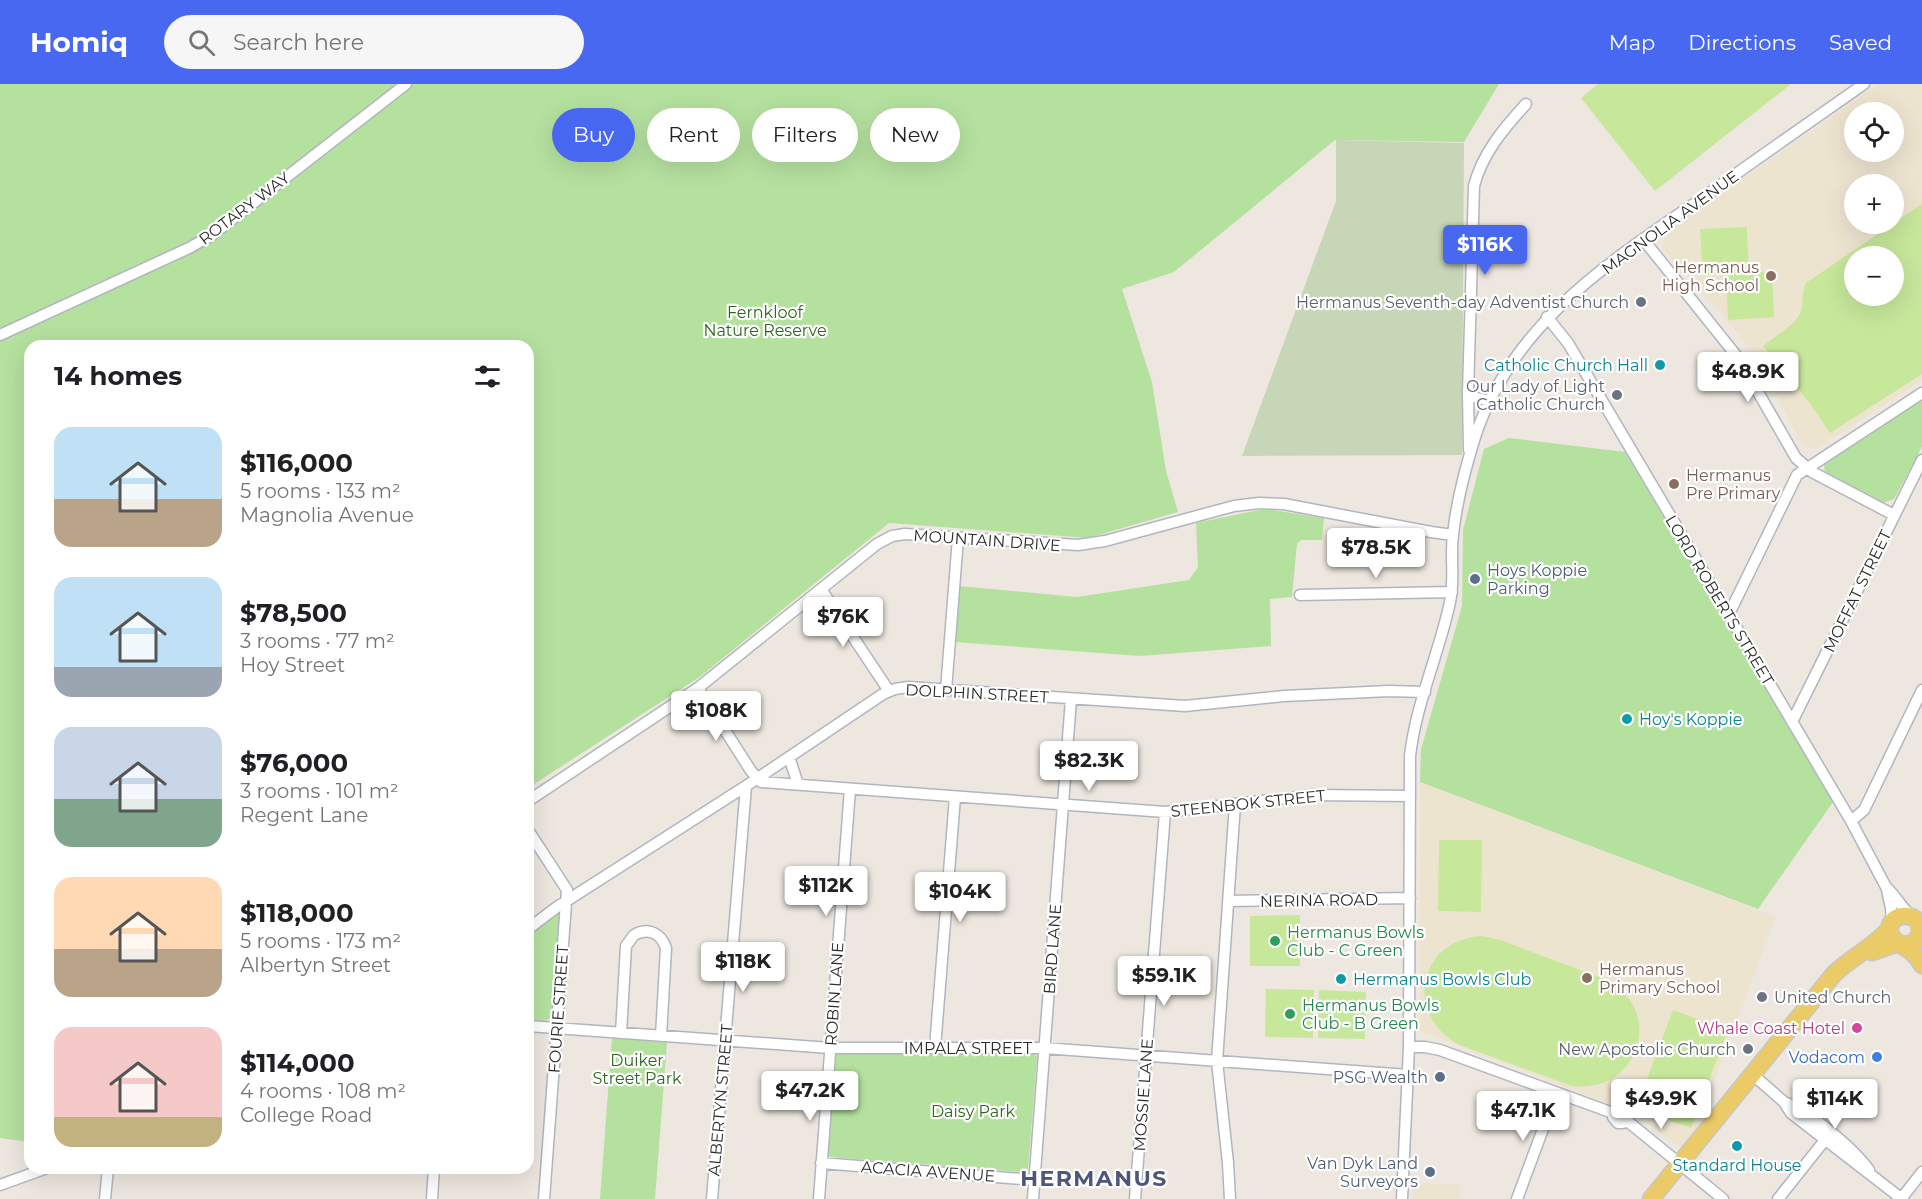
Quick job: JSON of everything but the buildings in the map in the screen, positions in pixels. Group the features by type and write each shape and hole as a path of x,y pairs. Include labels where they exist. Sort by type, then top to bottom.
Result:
{"main road":[{"path":"1755,1076 1834,974 1878,941 1900,915 1912,916"},
{"name":"LORD ROBERTS STREET","path":"1900,944 1921,943 1920,925 1912,916"},
{"name":"LORD ROBERTS STREET","path":"1891,925 1892,938 1915,955 1922,965"},
{"path":"1651,1199 1682,1166 1839,977 1866,955 1881,948 1900,944"},
{"path":"1663,1199 1682,1166"}],"street":[{"name":"ROTARY WAY","path":"0,335 189,248 212,235 406,84"},
{"name":"MAGNOLIA AVENUE","path":"1402,1199 1409,1047 1412,738 1452,592 1453,535 1470,456 1490,401 1519,352 1547,318 1591,279 1643,239 1864,84"},
{"path":"1470,456 1467,444 1474,186 1485,157 1504,129 1526,104"},
{"path":"1643,239 1739,359 1796,458 1806,468 1894,515"},
{"name":"LORD ROBERTS STREET","path":"1547,318 1569,342 1851,821 1886,887 1891,908 1891,925"},
{"path":"1729,614 1797,475 1922,393"},
{"path":"1468,394 1490,401"},
{"name":"MOFFAT STREET","path":"1792,722 1894,515 1919,475 1922,460"},
{"name":"MOUNTAIN DRIVE","path":"534,797 698,688 881,541 892,536 905,534 1054,545 1088,544 1234,506 1259,503 1284,504 1453,535"},
{"path":"946,690 958,538"},
{"path":"821,589 889,691"},
{"path":"1300,595 1452,592"},
{"name":"DOLPHIN STREET","path":"534,925 889,691 908,687 1185,706 1284,696 1389,691 1425,692"},
{"path":"698,688 751,771 758,778"},
{"path":"1851,821 1864,810 1922,690"},
{"name":"BIRD LANE","path":"1034,1199 1071,699"},
{"path":"789,757 798,784"},
{"name":"STEENBOK STREET","path":"758,778 761,782 1165,812 1314,795 1410,796"},
{"name":"ALBERTYN STREET","path":"712,1199 746,786"},
{"name":"ROBIN LANE","path":"819,1199 850,789"},
{"path":"935,1048 955,797"},
{"path":"1230,1199 1217,1061 1234,804"},
{"name":"MOSSIE LANE","path":"1135,1199 1165,812"},
{"name":"FOURIE STREET","path":"534,839 567,890 544,1199"},
{"name":"LORD ROBERTS STREET","path":"1886,887 1894,894 1903,909 1912,916"},
{"name":"NERINA ROAD","path":"1228,901 1410,898"},
{"path":"621,1033 626,946 634,934 648,931 660,936 666,948 661,1036"},
{"name":"IMPALA STREET","path":"534,1026 830,1047 1044,1048 1408,1075"},
{"path":"1409,1047 1433,1048 1613,1113 1615,1121 1623,1123 1626,1120 1723,1199"},
{"path":"1755,1076 1784,1102 1791,1113 1854,1163 1872,1174 1901,1199 1922,1172"},
{"path":"1517,1199 1556,1094"},
{"path":"1784,1102 1797,1106 1858,1156 1872,1174"},
{"path":"1778,1199 1825,1140"},
{"name":"ACACIA AVENUE","path":"821,1163 1035,1180"},
{"path":"0,1185 30,1174"},
{"path":"105,1199 107,1174"},
{"path":"432,1199 434,1174"}],"shaded area":[{"name":"Hermanus High School","path":"1878,84 1922,84 1922,380 1816,449 1803,446 1756,357 1727,320 1662,248 1665,234 1844,108 1844,162 1904,162 1904,102 1852,102"},
{"name":"Hermanus Primary School","path":"1420,782 1776,917 1695,1133 1685,1146 1677,1146 1638,1115 1420,1031"},
{"path":"1413,1183 1460,1185 1460,1199 1412,1199"}],"green space":[{"name":"Fernkloof Nature Reserve","path":"0,84 1499,84 1464,142 1335,140 1174,272 1122,289 1152,382 1166,471 1178,512 1088,538 889,523 701,676 534,784 534,340 24,340 24,1141 0,1138"},
{"path":"1598,84 1791,84 1655,191 1581,98"},
{"path":"1336,140 1464,143 1462,455 1242,456 1336,201"},
{"path":"1922,204 1922,374 1830,433 1811,405 1763,346 1799,316 1806,283 1844,257 1844,306 1904,306 1904,246 1860,246 1878,234 1904,234 1904,216"},
{"path":"1747,227 1749,273 1772,271 1774,317 1728,320 1726,274 1703,275 1700,229"},
{"path":"1922,397 1922,447 1894,499 1882,503 1825,473 1824,465 1827,461"},
{"path":"1509,438 1625,452 1833,802 1758,909 1420,782 1421,749 1462,606 1463,530 1484,449"},
{"path":"1259,510 1324,518 1322,540 1302,540 1297,543 1292,597 1270,599 1271,646 1140,656 954,642 959,586 1077,597 1189,580 1198,567 1196,523"},
{"path":"1439,840 1482,840 1481,912 1438,911"},
{"path":"556,913 560,914 553,1016 546,1021 534,1020 534,931"},
{"name":"Hermanus Bowls Club - C Green","path":"1300,915 1300,966 1250,966 1250,916"},
{"path":"1482,936 1500,940 1604,979 1623,992 1635,1009 1639,1028 1637,1046 1629,1063 1615,1077 1596,1085 1572,1086 1460,1045 1442,1032 1430,1016 1425,999 1426,981 1432,964 1444,950 1460,940"},
{"name":"Hermanus Bowls Club - B Green","path":"1266,989 1314,990 1313,1038 1265,1037"},
{"path":"1319,990 1366,992 1365,1039 1318,1038"},
{"path":"1673,1010 1728,1030 1691,1128 1636,1108"},
{"name":"Duiker Street Park","path":"612,1038 667,1042 655,1199 600,1199"},
{"name":"Daisy Park","path":"1034,1054 1037,1057 1028,1169 1021,1172 830,1157 826,1153 834,1055"}],"place":[{"name":"Hermanus High School","path":"1771,276"},
{"name":"Hermanus Seventh-day Adventist Church","path":"1641,302"},
{"name":"Catholic Church Hall","path":"1660,365"},
{"name":"Our Lady of Light Catholic Church","path":"1617,395"},
{"name":"Hermanus Pre Primary","path":"1674,484"},
{"name":"Hoys Koppie Parking","path":"1475,579"},
{"name":"Hoy's Koppie","path":"1627,719"},
{"name":"Hermanus Bowls Club - C Green","path":"1275,941"},
{"name":"Hermanus Primary School","path":"1587,978"},
{"name":"Hermanus Bowls Club","path":"1341,979"},
{"name":"United Church","path":"1762,997"},
{"name":"Hermanus Bowls Club - B Green","path":"1290,1014"},
{"name":"Whale Coast Hotel","path":"1857,1028"},
{"name":"New Apostolic Church","path":"1748,1049"},
{"name":"Vodacom","path":"1877,1057"},
{"name":"PSG Wealth","path":"1440,1077"},
{"name":"Standard House","path":"1737,1146"},
{"name":"Van Dyk Land Surveyors","path":"1430,1172"}],"district":[{"name":"HERMANUS","path":"1094,1178"}]}
